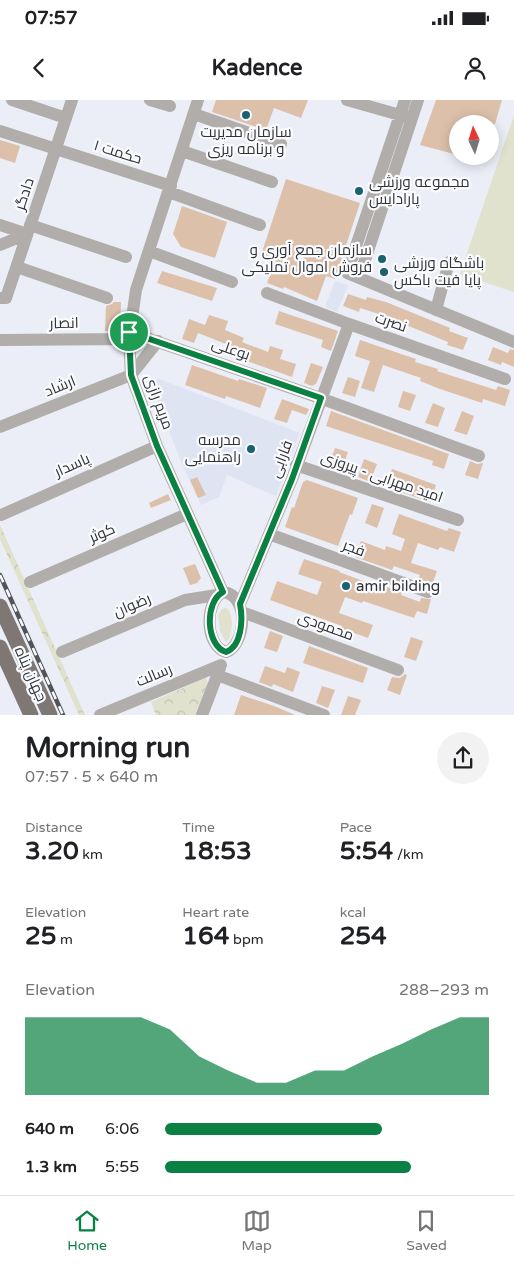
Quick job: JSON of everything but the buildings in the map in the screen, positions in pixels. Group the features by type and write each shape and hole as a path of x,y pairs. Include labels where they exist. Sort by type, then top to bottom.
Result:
{"main road":[{"name":"جهان پناه","path":"0,606 50,715"},
{"name":"جهان پناه","path":"0,647 31,715"}],"street":[{"path":"12,100 66,118"},
{"name":"دادگر","path":"3,298 17,267 72,100"},
{"path":"150,100 170,106"},
{"name":"مریم رازی","path":"198,100 136,290 129,335 131,375 157,446 220,593"},
{"path":"347,100 406,117"},
{"path":"405,100 406,117"},
{"path":"418,100 406,117 353,276 514,342"},
{"path":"194,114 281,144"},
{"name":"حکمت ۱","path":"0,131 170,189 260,225"},
{"path":"182,151 272,182"},
{"path":"0,225 29,230 126,257"},
{"path":"0,244 29,230"},
{"path":"149,251 232,282"},
{"path":"436,310 450,262"},
{"path":"17,267 107,298"},
{"name":"نصرت","path":"267,293 505,379"},
{"name":"فارابی","path":"226,652 232,650 236,643 240,629 241,608 349,324"},
{"name":"انصار","path":"0,340 129,335"},
{"name":"بوعلی","path":"129,335 158,341 479,456"},
{"path":"131,375 158,341"},
{"name":"ارشاد","path":"0,428 131,375"},
{"name":"پاسدار","path":"1,515 157,446"},
{"name":"امید مهرابی - پیروزی","path":"296,465 458,520"},
{"name":"کوثر","path":"30,582 187,514"},
{"name":"فجر","path":"269,534 428,592"},
{"path":"202,715 226,652 215,645 210,625 211,606 220,593"},
{"name":"محمودی","path":"220,593 233,594 241,608 398,670"},
{"name":"رضوان","path":"62,652 185,600 220,593"},
{"path":"219,670 324,715"},
{"name":"رسالت","path":"100,715 219,670"},
{"path":"21,694 23,715"}],"shaded area":[{"path":"335,281 348,285 337,312 325,307"},
{"path":"157,378 300,433 276,496 227,475 219,497 201,505 179,457 153,389"}],"green space":[{"path":"514,115 514,292 460,274 497,165 499,165 499,159"},
{"path":"0,525 85,715 79,715 0,539"},
{"path":"225,608 230,612 232,624 229,639 226,642 220,631 218,615"},
{"path":"206,678 208,683 196,715 156,715 151,702"}],"railway":[{"path":"0,575 63,715"}],"place":[{"name":"سازمان مدیریت و برنامه ریزی","path":"246,115"},
{"name":"مجموعه ورزشی پارادایس","path":"359,191"},
{"name":"سازمان جمع آوری و فروش اموال تملیکی","path":"382,259"},
{"name":"باشگاه ورزشی پایا فیت باکس","path":"384,272"},
{"name":"مدرسه راهنمایی","path":"251,449"},
{"name":"amir bilding","path":"346,586"}],"route":[{"path":"129,332 321,398 292,479 240,604 242,621 236,643 232,650 226,652 215,645 210,625 210,612 213,600 223,592 157,446 131,375 129,332"}]}
